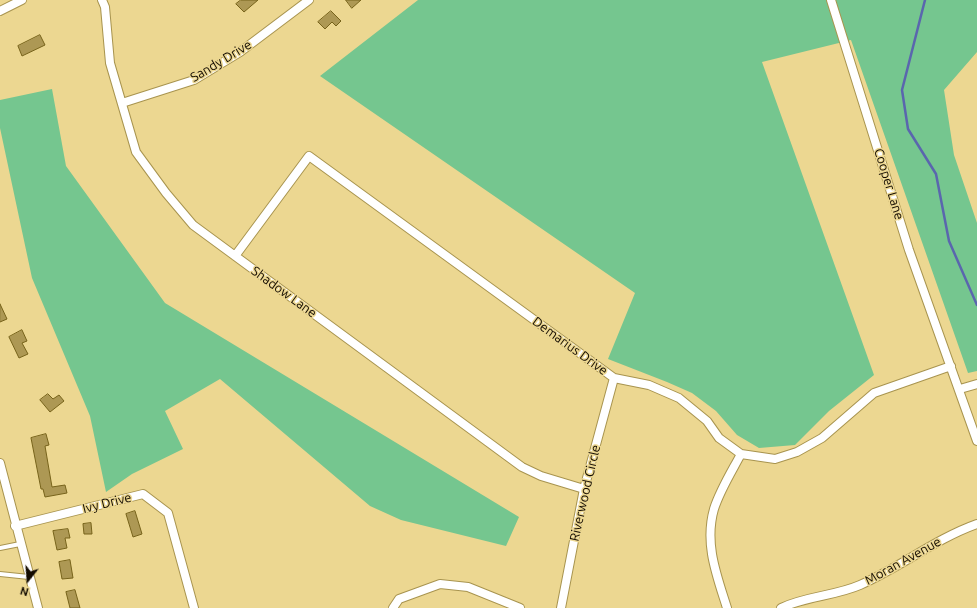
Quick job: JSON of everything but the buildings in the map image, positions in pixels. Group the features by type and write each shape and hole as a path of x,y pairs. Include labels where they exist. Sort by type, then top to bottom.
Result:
{"street":[{"path":"0,10 22,0"},
{"name":"Shadow Lane","path":"102,0 106,7 110,63 136,152 166,193 193,225 522,467 541,476 584,489"},
{"name":"Sandy Drive","path":"122,103 194,80 240,52 309,0"},
{"name":"Cooper Lane","path":"831,0 909,250 935,327 960,390"},
{"name":"Demarius Drive","path":"235,256 309,156 614,378 649,385 679,398 707,421 719,438 741,454 775,459 797,452 822,438 874,393 951,366"},
{"name":"Riverwood Circle","path":"561,608 584,489 614,378"},
{"path":"977,384 960,390 977,441"},
{"path":"727,608 712,562 710,536 714,509 741,454"},
{"path":"0,463 15,526 38,608"},
{"name":"Ivy Drive","path":"15,526 143,494 168,513 194,608"},
{"name":"Moran Avenue","path":"781,608 792,603 858,586 888,572 954,532 977,524"},
{"path":"393,608 399,599 440,584 468,588 520,608"}],"lane":[{"path":"0,548 20,544"},
{"path":"0,574 30,578"}],"green space":[{"path":"418,0 977,0 977,52 944,90 954,155 977,223 977,371 968,373 851,40 762,62 874,375 829,411 795,445 759,448 737,435 716,411 692,393 608,359 635,293 320,76"},
{"path":"52,89 66,166 165,303 519,517 506,546 401,520 370,506 220,379 165,411 183,449 132,474 106,492 90,416 32,278 0,128 0,100"}],"waterway":[{"path":"925,0 902,90 908,129 936,174 949,241 977,305"}]}
